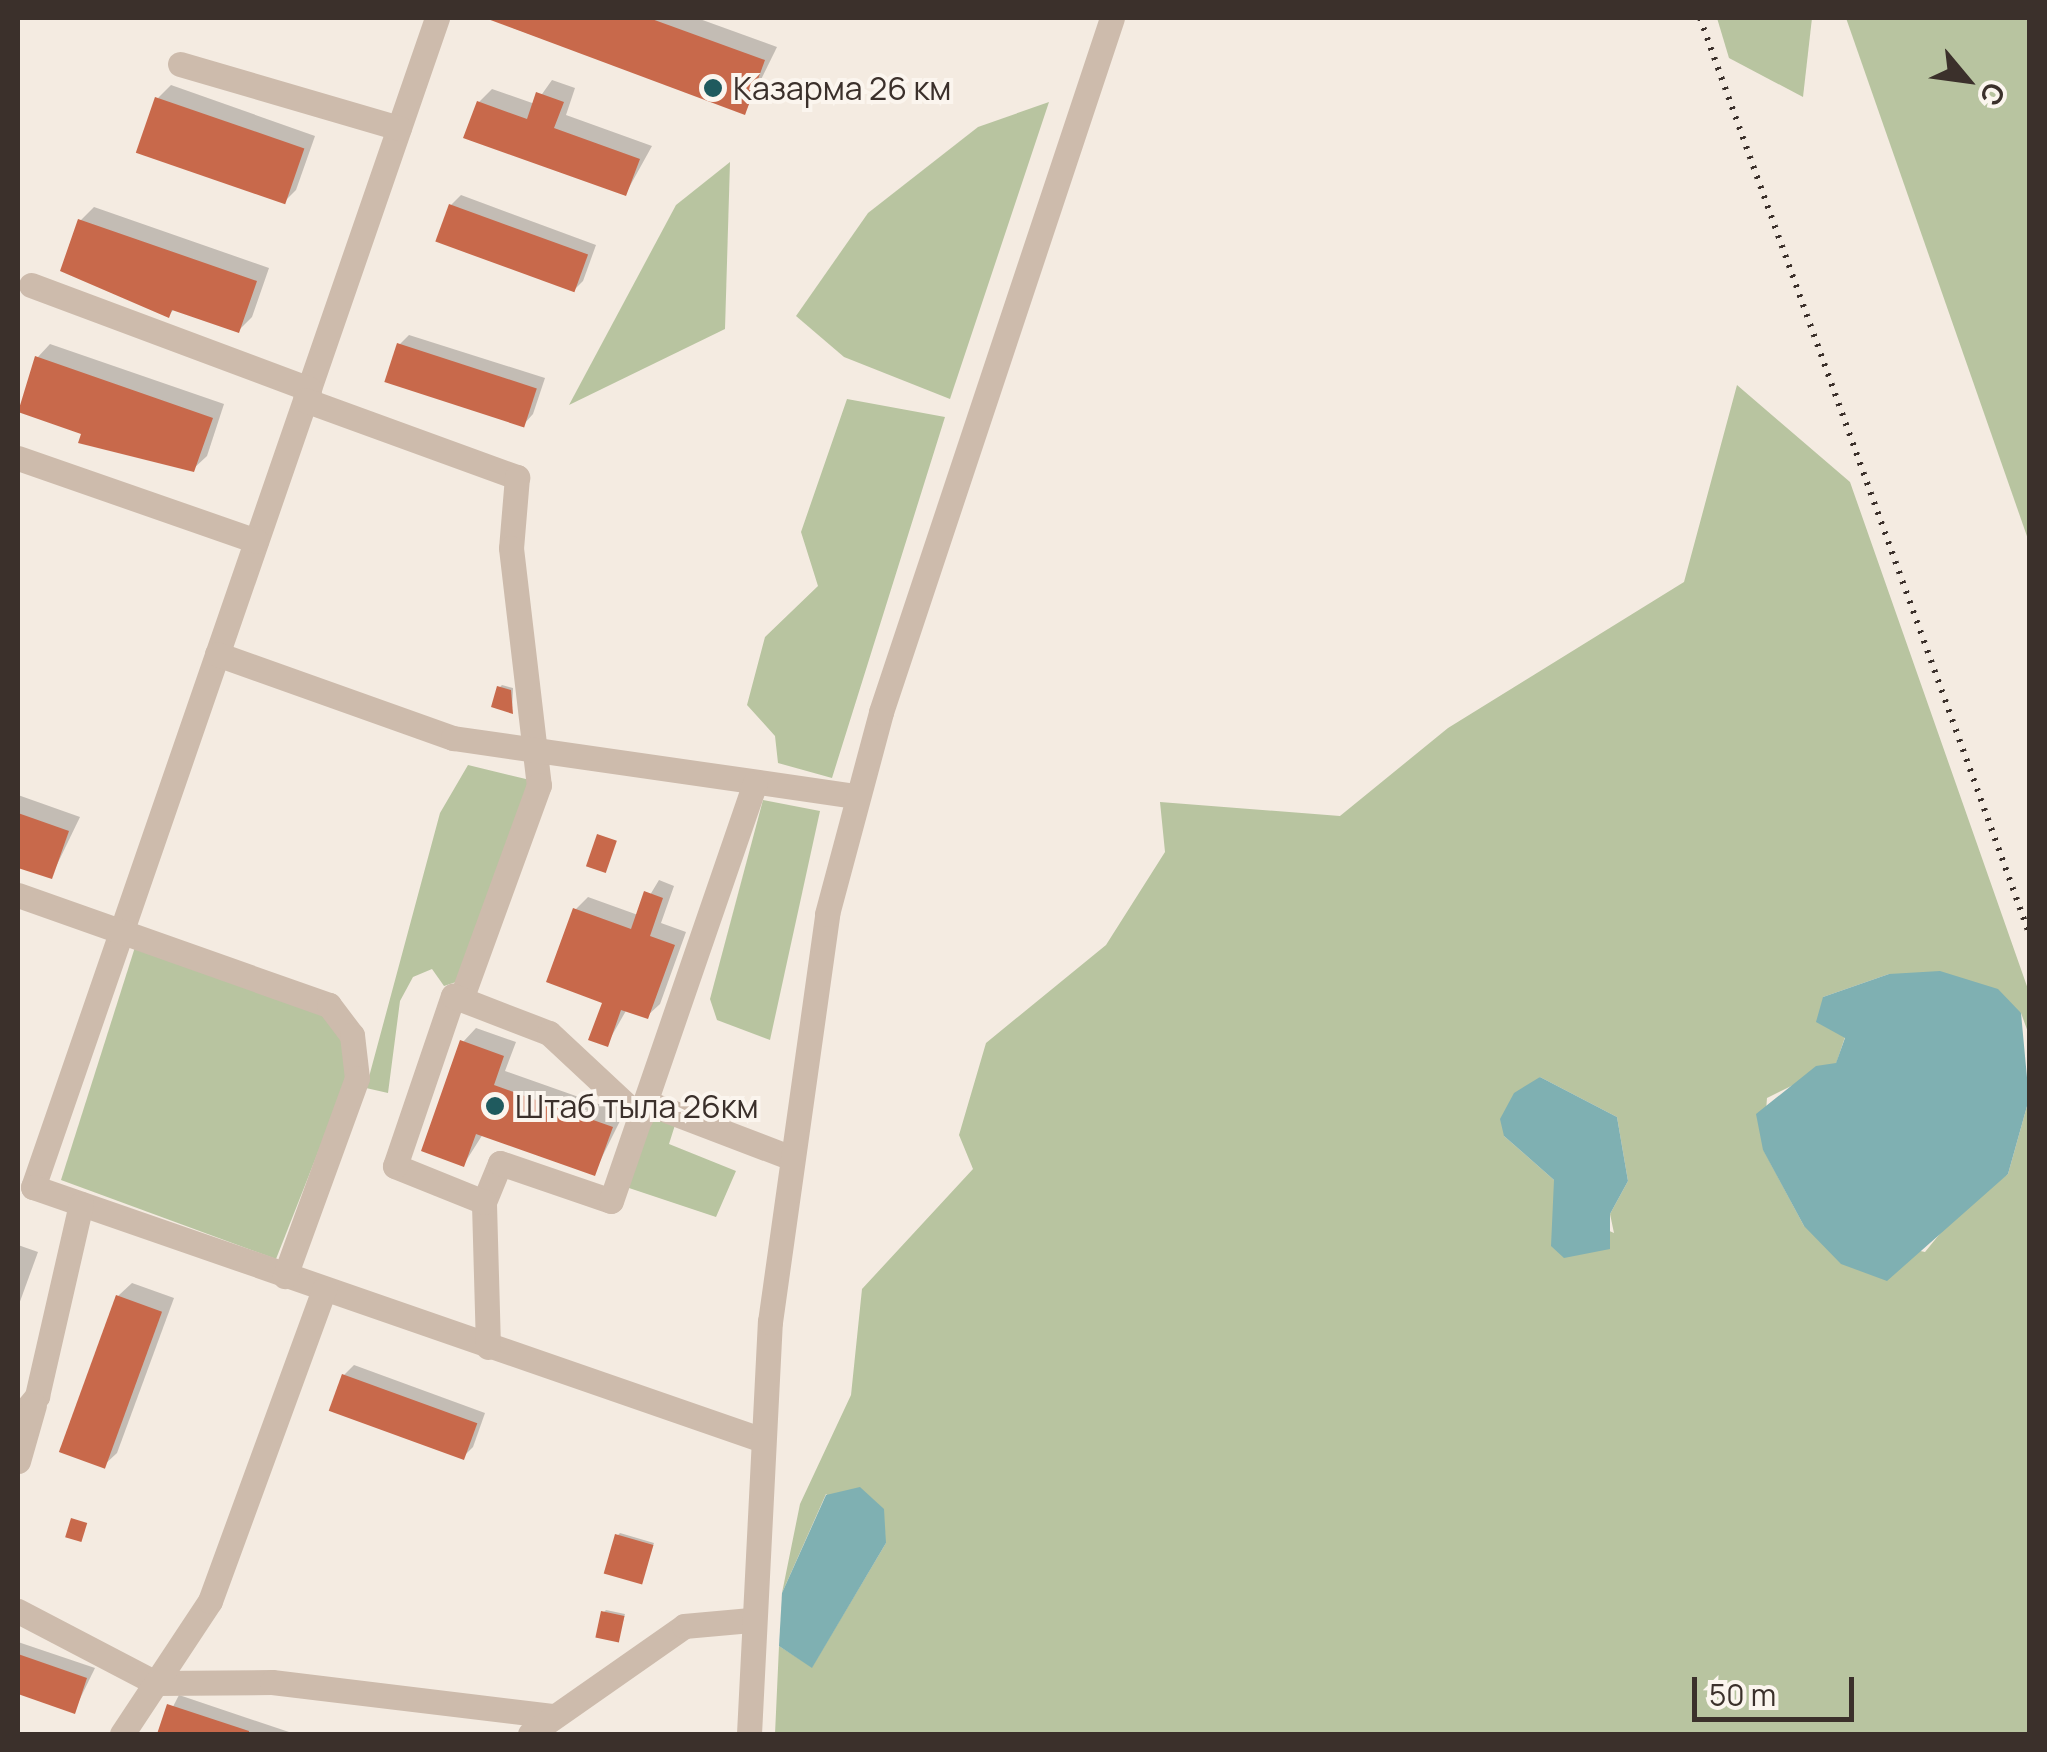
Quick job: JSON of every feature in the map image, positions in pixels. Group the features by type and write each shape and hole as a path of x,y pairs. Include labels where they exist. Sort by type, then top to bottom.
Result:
{"street":[{"path":"438,18 122,929 25,1184 760,1438"},
{"path":"748,1734 760,1438 790,1157 814,982 856,796 1106,18"},
{"path":"180,64 399,128"},
{"path":"31,285 516,477 511,548 538,749 539,785 461,1000"},
{"path":"18,458 256,541"},
{"path":"218,654 453,738 856,796"},
{"path":"488,1347 484,1202 500,1163 611,1201 754,783"},
{"path":"18,895 328,1005 352,1035 357,1078 286,1276"},
{"path":"484,1202 394,1166 453,996 549,1033 642,1110 790,1157"},
{"path":"18,1461 81,1204"},
{"path":"122,1734 210,1601 324,1290"},
{"path":"18,1419 37,1396"},
{"path":"18,1610 156,1682 272,1682 554,1716"},
{"path":"530,1734 684,1626 751,1620"}],"green space":[{"path":"1717,18 1812,18 1803,97 1729,58"},
{"path":"1846,18 2029,18 2029,542"},
{"path":"1049,102 950,399 844,357 796,316 868,213 978,127"},
{"path":"730,162 725,329 569,405 676,205"},
{"path":"1737,385 1850,482 2029,992 2029,1035 2021,1013 1889,974 1823,997 1845,1037 1836,1064 1767,1098 1763,1149 1804,1226 1925,1252 1961,1208 2008,1174 2029,1099 2029,1734 775,1734 779,1646 812,1667 886,1543 826,1494 782,1593 800,1504 851,1395 862,1289 973,1169 959,1135 986,1043 1106,945 1165,852 1160,802 1340,816 1448,728 1684,582","holes":["1540,1077 1617,1117 1628,1181 1610,1214 1614,1233 1557,1208 1554,1180 1504,1136"]},
{"path":"847,399 945,417 832,778 778,763 775,736 747,705 765,637 818,586 801,532"},
{"path":"468,765 530,780 462,980 444,986 432,969 413,977 400,1001 388,1093 366,1088 440,813"},
{"path":"763,800 820,811 770,1040 717,1020 710,999"},
{"path":"136,944 322,1010 342,1028 348,1076 276,1259 61,1180"},
{"path":"649,1116 675,1125 669,1144 736,1171 716,1217 626,1187"}],"water":[{"path":"1940,971 1998,989 2021,1013 2029,1099 2008,1174 1887,1281 1841,1264 1804,1226 1763,1150 1756,1114 1816,1066 1836,1063 1845,1038 1816,1022 1823,997 1889,974"},
{"path":"1540,1077 1617,1117 1628,1181 1610,1214 1610,1249 1564,1258 1551,1246 1554,1180 1504,1136 1500,1119 1514,1093"},
{"path":"860,1487 884,1509 886,1543 812,1668 779,1646 782,1593 826,1495"}],"building":[{"name":"Казарма 26 км","path":"485,18 649,18 765,60 745,115"},
{"path":"536,92 564,102 554,128 640,159 626,196 463,138 477,101 527,119"},
{"path":"155,97 304,148 285,204 136,153"},
{"path":"449,204 588,255 574,292 435,242"},
{"path":"78,219 257,281 239,333 172,310 169,318 60,271"},
{"path":"397,343 537,388 524,427 384,382"},
{"path":"35,356 213,418 194,472 78,443 81,434 18,412"},
{"path":"497,686 511,690 513,714 491,707"},
{"path":"18,813 69,831 52,879 18,868"},
{"path":"597,834 617,841 606,873 586,866"},
{"path":"644,891 663,898 650,936 675,945 648,1019 621,1010 608,1047 588,1040 602,1003 546,982 573,908 631,929"},
{"name":"Штаб тыла 26км","path":"460,1040 504,1056 494,1085 613,1127 595,1176 476,1134 464,1167 421,1151"},
{"path":"116,1295 162,1312 105,1469 59,1452"},
{"path":"342,1374 477,1423 464,1460 329,1411"},
{"path":"71,1518 87,1523 81,1542 65,1537"},
{"path":"615,1534 653,1545 642,1584 604,1573"},
{"path":"601,1611 624,1616 619,1642 595,1637"},
{"path":"18,1654 87,1678 75,1714 18,1694"},
{"path":"167,1704 249,1731 249,1734 157,1734"}],"railway":[{"path":"1700,18 2030,936"}],"place":[{"name":"Казарма 26 км","path":"713,88"},
{"name":"Штаб тыла 26км","path":"495,1106"}]}
